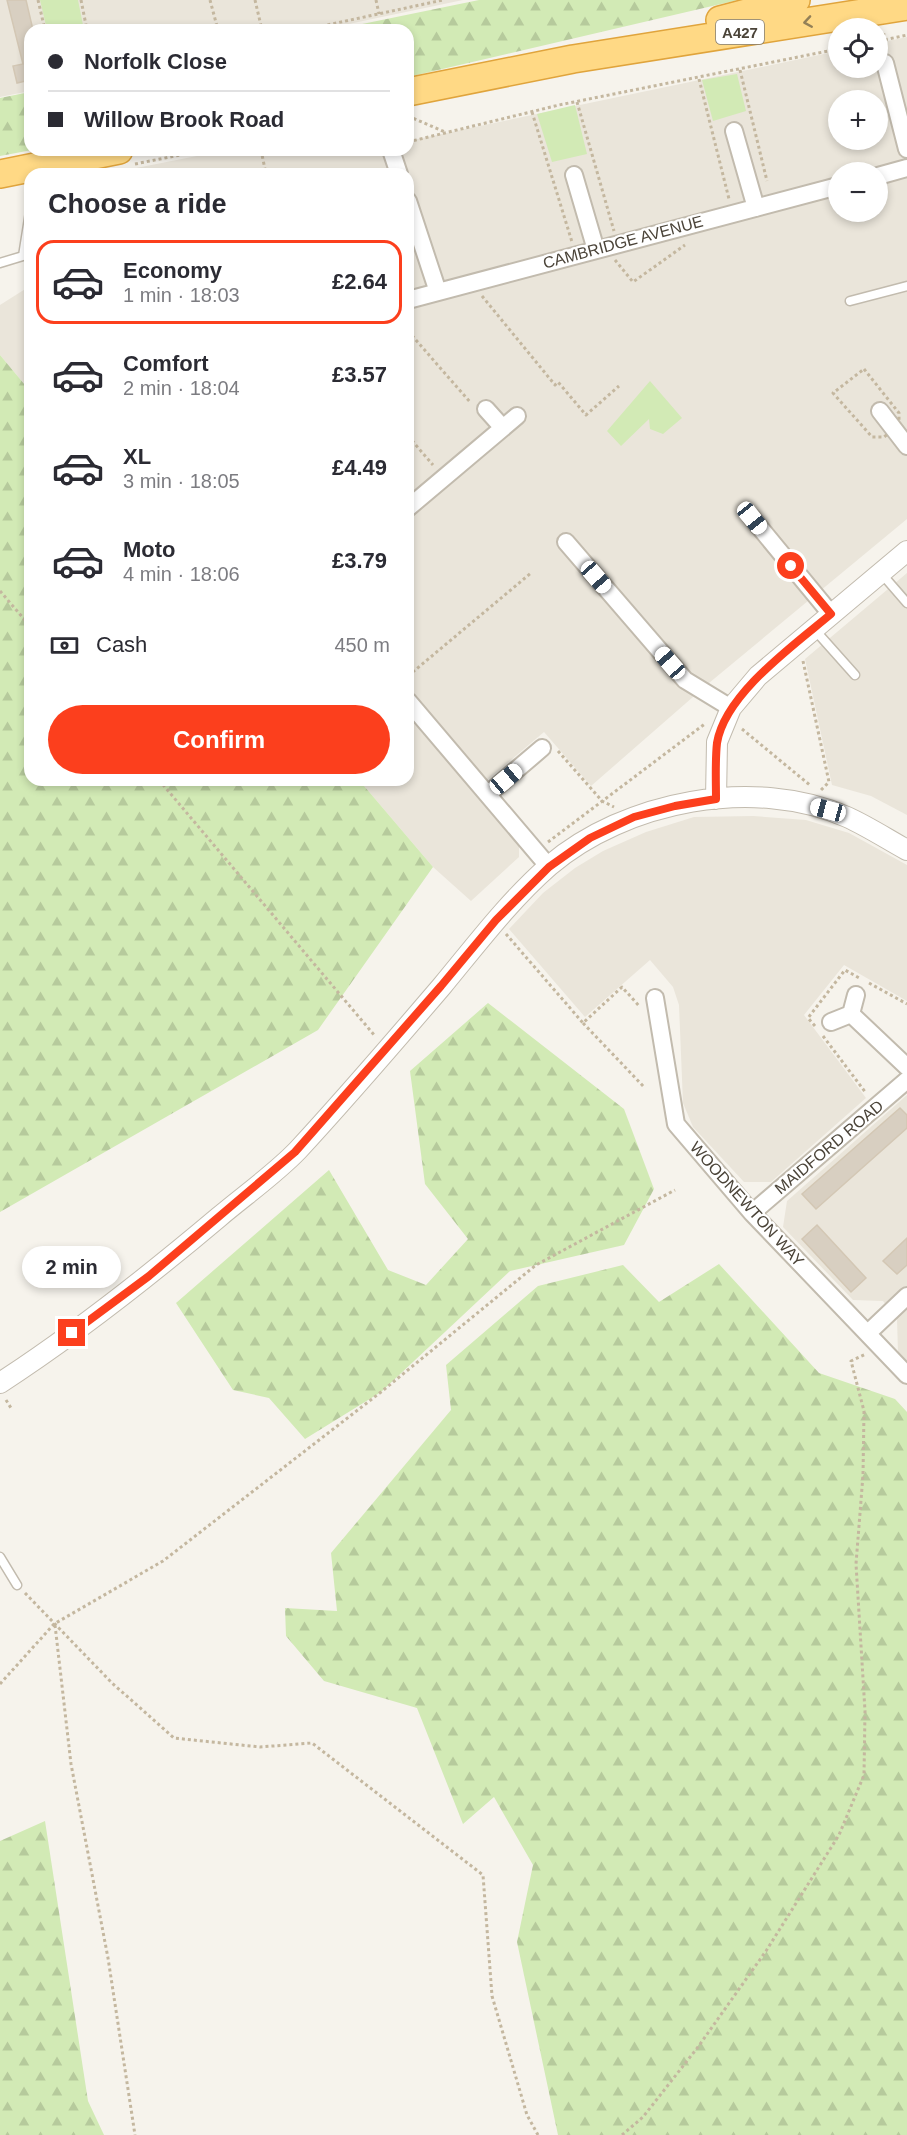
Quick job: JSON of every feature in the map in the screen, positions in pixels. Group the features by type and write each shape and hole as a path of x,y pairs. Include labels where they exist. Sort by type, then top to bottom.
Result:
{"highway":[{"name":"A427","path":"573,59 796,0"},
{"name":"A427","path":"414,91 573,59 907,6"},
{"path":"56,168 124,158"},
{"path":"0,174 24,172"}],"street":[{"path":"888,75 907,149"},
{"path":"734,131 765,206"},
{"path":"888,173 907,168"},
{"path":"574,175 606,247"},
{"name":"CAMBRIDGE AVENUE","path":"414,298 828,189"},
{"path":"414,219 438,292"},
{"path":"486,409 503,428"},
{"path":"880,411 907,446"},
{"path":"414,503 517,416"},
{"path":"752,518 831,614"},
{"path":"566,542 685,680 729,713"},
{"path":"716,799 717,742 729,713 758,676 907,551"},
{"path":"414,708 549,867"},
{"path":"488,794 542,748"},
{"path":"0,1383 57,1345 149,1276 286,1160 386,1049 496,920 549,867 590,838 634,817 670,807 716,799 778,800 828,810 847,817 907,850"},
{"path":"851,1014 856,995"},
{"name":"WOODNEWTON WAY","path":"655,998 676,1124 752,1212 907,1375"},
{"path":"831,1022 851,1014"},
{"path":"851,1014 907,1067"},
{"name":"MAIDFORD ROAD","path":"752,1212 907,1080"},
{"path":"868,1333 907,1296"}],"lane":[{"path":"0,264 23,256 24,250"},
{"path":"850,301 907,286"},
{"path":"881,573 907,603"},
{"path":"814,629 855,675"},
{"path":"0,1557 17,1585"}],"path":[{"path":"38,0 44,24"},
{"path":"81,0 86,24"},
{"path":"210,0 216,24"},
{"path":"255,0 261,24"},
{"path":"376,0 379,14"},
{"path":"412,0 413,6"},
{"path":"332,24 443,0"},
{"path":"888,39 907,35"},
{"path":"414,140 578,102 828,51"},
{"path":"740,70 765,206"},
{"path":"699,79 733,214"},
{"path":"578,102 606,247 633,282 696,237 693,224"},
{"path":"532,112 576,254"},
{"path":"414,118 447,132"},
{"path":"124,158 144,156"},
{"path":"479,281 484,291 481,297 555,385 558,382 586,415 619,386"},
{"path":"414,338 480,414 486,409"},
{"path":"414,443 444,478"},
{"path":"414,671 531,573"},
{"path":"0,591 24,619"},
{"path":"536,851 714,716 729,713 819,793 829,782 802,657 794,646"},
{"path":"542,748 548,741 602,801 634,817"},
{"path":"164,786 386,1049"},
{"path":"496,920 583,1023 645,1088"},
{"path":"583,1023 622,987 660,1028"},
{"path":"0,1684 54,1624 164,1561 381,1392 536,1265 675,1190"},
{"path":"622,2135 643,2117 698,2047 766,1951 839,1835 864,1775 866,1711 856,1564 863,1475 864,1411 851,1361 881,1347"},
{"path":"17,1585 112,1683 174,1738 260,1747 312,1743 483,1875 492,1996 527,2115 538,2135"},
{"path":"54,1624 71,1764 108,1958 135,2135"}],"shaded area":[{"path":"0,0 463,0 349,24 24,24 24,92 0,97"},
{"path":"907,37 907,519 709,683 591,786 544,732 473,792 519,846 519,857 471,901 433,867 364,786 414,786 414,168 136,168 197,156 414,156 414,140 828,53 828,78 888,78 888,41"},
{"path":"24,290 24,384 0,355 0,305"},
{"path":"907,573 907,815 871,796 832,785 805,659"},
{"path":"753,816 806,820 849,833 907,865 907,1001 844,965 804,1015 866,1098 771,1182 744,1182 693,1127 683,1103 679,1005 673,987 650,960 585,1017 509,929 543,893 575,868 603,851 646,832 694,817"},
{"path":"907,1095 907,1361 898,1352 897,1319 883,1301 853,1300 783,1227 787,1201"}],"green space":[{"path":"40,0 78,0 83,24 46,24"},
{"path":"479,0 738,0 414,76 414,24 362,24"},
{"path":"737,74 746,111 713,121 702,80"},
{"path":"24,93 24,152 0,156 0,98"},
{"path":"575,105 587,154 552,162 537,114"},
{"path":"0,355 24,384 24,786 364,786 433,867 318,1030 0,1212"},
{"path":"650,381 682,418 663,434 650,429 649,419 621,446 607,431"},
{"path":"488,1003 624,1109 654,1189 624,1245 510,1271 381,1392 305,1439 269,1398 233,1390 176,1303 329,1170 388,1270 426,1285 468,1239 425,1184 410,1071"},
{"path":"719,1264 819,1373 895,1399 907,1412 907,2135 558,2135 517,1942 533,1865 494,1797 463,1824 417,1708 324,1681 286,1636 285,1608 337,1611 331,1553 451,1410 446,1365 538,1286 623,1265 659,1302"},
{"path":"45,1821 88,2101 104,2135 0,2135 0,1841"}],"building":[{"path":"7,0 26,0 32,24 24,24 24,81 17,83 13,66 23,64"},
{"path":"900,1108 907,1115 907,1128 816,1209 802,1194"},
{"path":"817,1225 866,1278 851,1292 802,1239"},
{"path":"907,1238 907,1265 897,1274 883,1261"}],"route":[{"path":"72,1333 149,1276 295,1152 496,920 549,867 590,838 634,817 688,802 716,799 717,742 731,708 758,676 831,614 791,566"}]}
